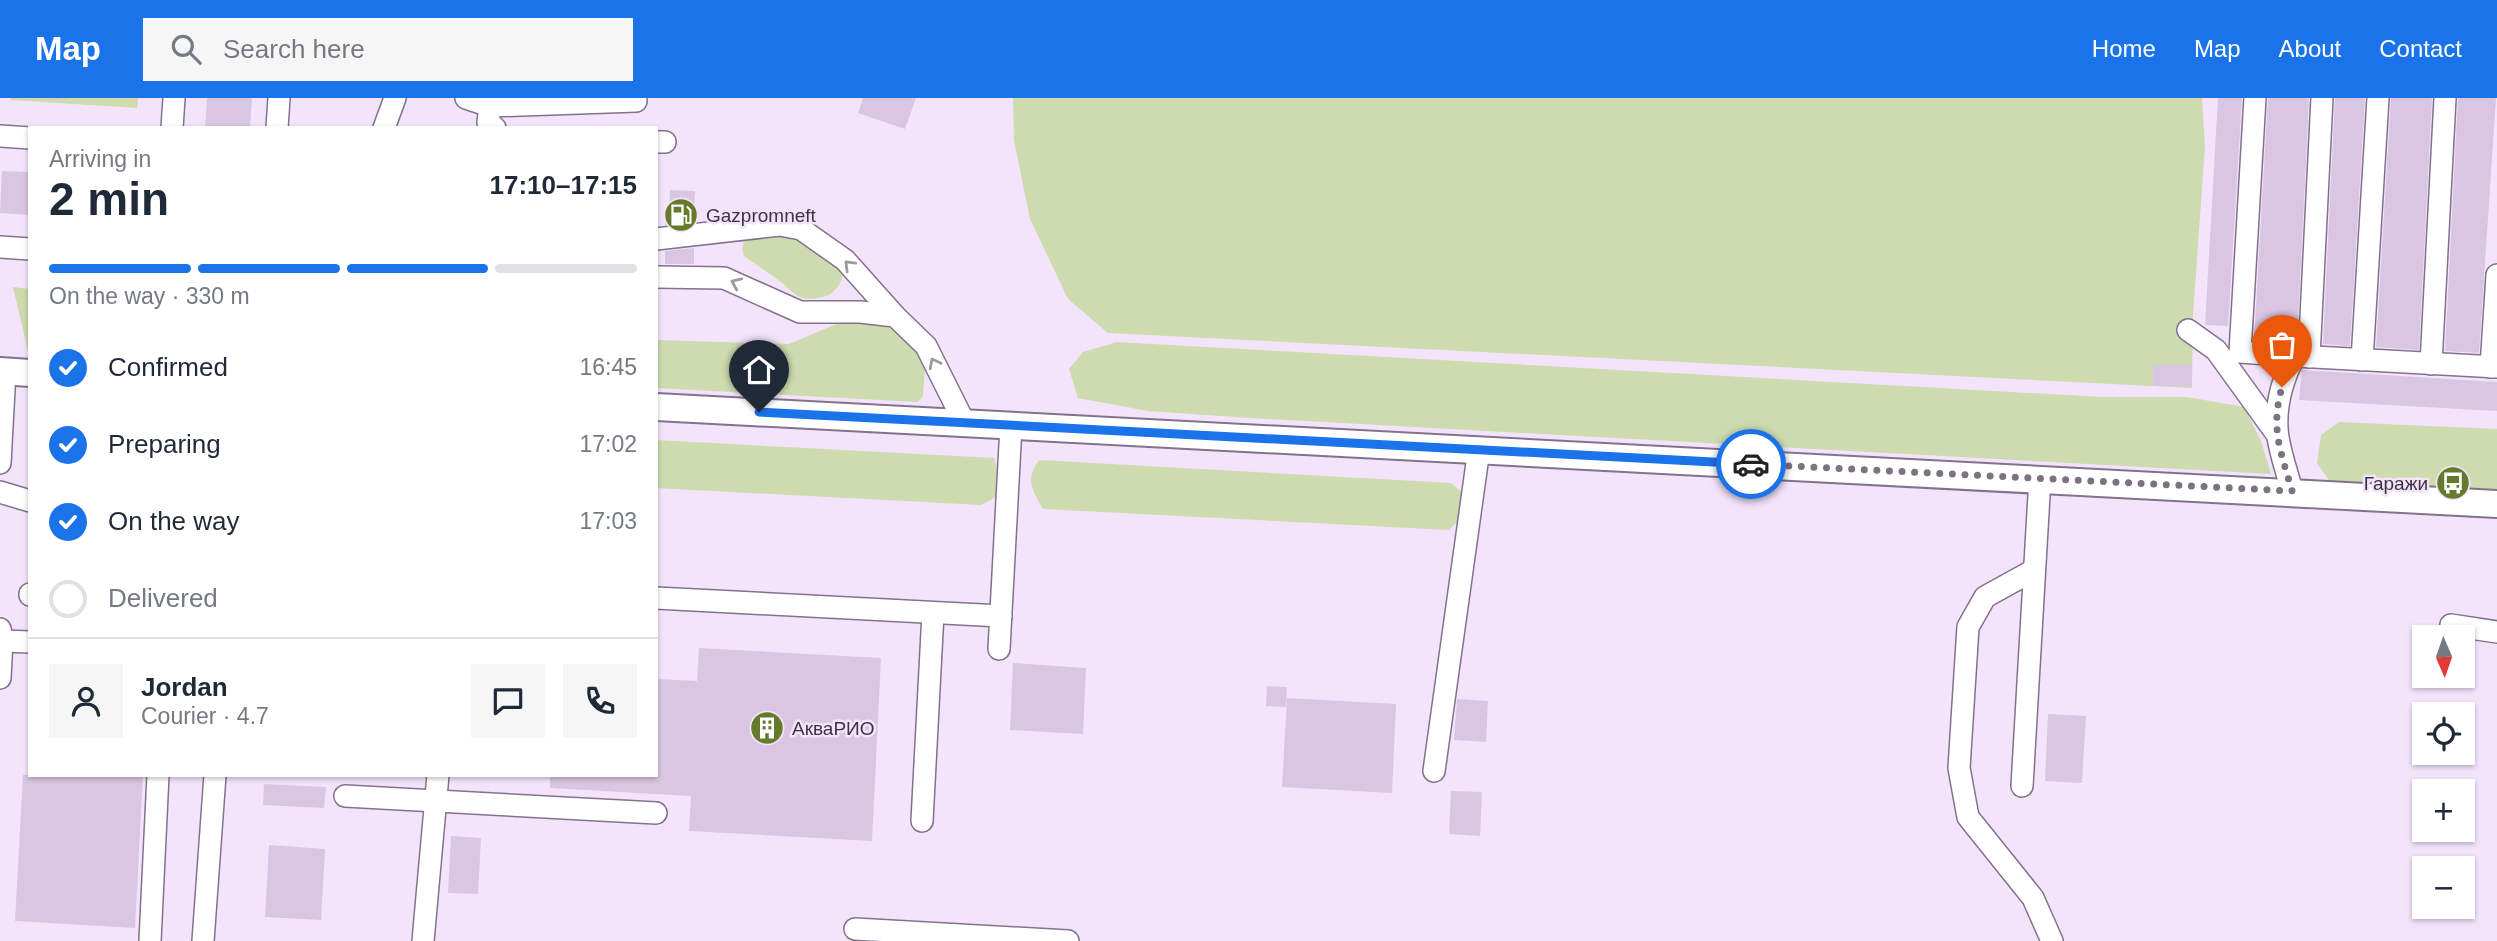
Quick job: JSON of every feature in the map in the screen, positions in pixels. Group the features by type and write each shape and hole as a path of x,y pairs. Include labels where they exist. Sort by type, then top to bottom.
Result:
{"main road":[{"path":"658,407 2292,491 2497,504"}],"street":[{"path":"172,126 174,98"},
{"path":"277,126 279,98"},
{"path":"385,126 395,98"},
{"path":"466,98 490,106 636,101"},
{"path":"2255,98 2240,352 2494,367 2497,275"},
{"path":"2302,357 2322,98"},
{"path":"2362,360 2378,98"},
{"path":"2431,364 2445,98"},
{"path":"490,106 488,122 493,126"},
{"path":"0,136 28,138"},
{"path":"658,239 780,225 801,229 845,260 895,316 926,345 965,424"},
{"path":"0,247 28,249"},
{"path":"658,277 724,278 800,312 860,312 895,316"},
{"path":"2188,330 2216,351 2276,433"},
{"path":"2292,491 2276,433 2276,409 2288,366 2302,357"},
{"path":"0,463 12,372"},
{"path":"999,649 1012,426"},
{"path":"1434,771 1479,449"},
{"path":"2022,786 2040,478"},
{"path":"0,492 28,500"},
{"path":"2034,570 1985,597 1968,627 1959,768 1968,817 2033,898 2052,941"},
{"path":"658,598 1001,616"},
{"path":"922,821 933,613"},
{"path":"2475,629 2497,632"},
{"path":"0,678 1,635 28,642"},
{"path":"150,941 158,777"},
{"path":"203,941 215,777"},
{"path":"423,941 438,777"},
{"path":"345,796 656,813"},
{"path":"855,929 1068,941"}],"green space":[{"path":"11,98 138,98 137,108"},
{"path":"1013,98 2202,98 2205,146 2193,315 2192,388 1108,333 1068,299 1030,219 1014,140"},
{"path":"795,234 841,267 842,280 824,297 799,297 744,256 743,245 748,236"},
{"path":"13,287 28,289 28,351"},
{"path":"853,320 888,324 914,349 925,368 923,396 918,402 658,388 658,340 789,344 839,323"},
{"path":"1117,342 2102,397 2187,397 2244,407 2261,441 2271,474 1250,418 1148,411 1078,398 1069,369 1083,352"},
{"path":"2339,422 2497,429 2497,490 2331,483 2317,463 2321,435"},
{"path":"658,440 994,458 1000,476 998,496 981,505 658,488"},
{"path":"1039,460 1451,483 1464,494 1463,516 1449,530 1043,509 1031,479"}],"building":[{"path":"207,98 252,98 250,126 205,126"},
{"path":"863,98 916,98 905,129 858,113"},
{"path":"2218,98 2242,98 2228,326 2205,325"},
{"path":"2268,98 2309,98 2297,343 2254,340"},
{"path":"2335,98 2365,98 2350,346 2323,344"},
{"path":"2391,98 2432,98 2419,350 2376,347"},
{"path":"2458,98 2496,98 2479,353 2445,351"},
{"path":"2,171 28,172 28,215 0,213"},
{"path":"670,190 695,191 694,221 665,225 666,217 669,217"},
{"path":"694,248 694,264 665,264 665,251"},
{"path":"2153,365 2192,365 2192,386 2153,386"},
{"path":"2302,370 2497,382 2497,411 2299,400"},
{"name":"АкваРИО","path":"699,648 881,658 872,841 689,831 691,796 550,788 550,777 658,777 658,679 697,681"},
{"path":"1013,663 1086,668 1083,734 1010,730"},
{"path":"1267,686 1287,687 1286,707 1266,706"},
{"path":"1287,698 1396,704 1392,793 1282,787"},
{"path":"1457,699 1488,701 1486,742 1454,740"},
{"path":"2048,714 2086,716 2082,783 2045,781"},
{"path":"23,775 143,777 135,928 15,921"},
{"path":"264,784 326,787 324,808 263,805"},
{"path":"1451,791 1482,792 1480,836 1449,834"},
{"path":"451,836 481,838 478,894 448,893"},
{"path":"269,845 325,849 321,920 265,917"}],"way so far":[{"path":"1751,464 2292,491 2276,433 2276,409 2282,387"}],"place":[{"name":"Gazpromneft","path":"681,215"},
{"name":"Гаражи","path":"2453,483"},
{"name":"АкваРИО","path":"767,728"}],"route":[{"path":"759,412 1751,464"}]}
